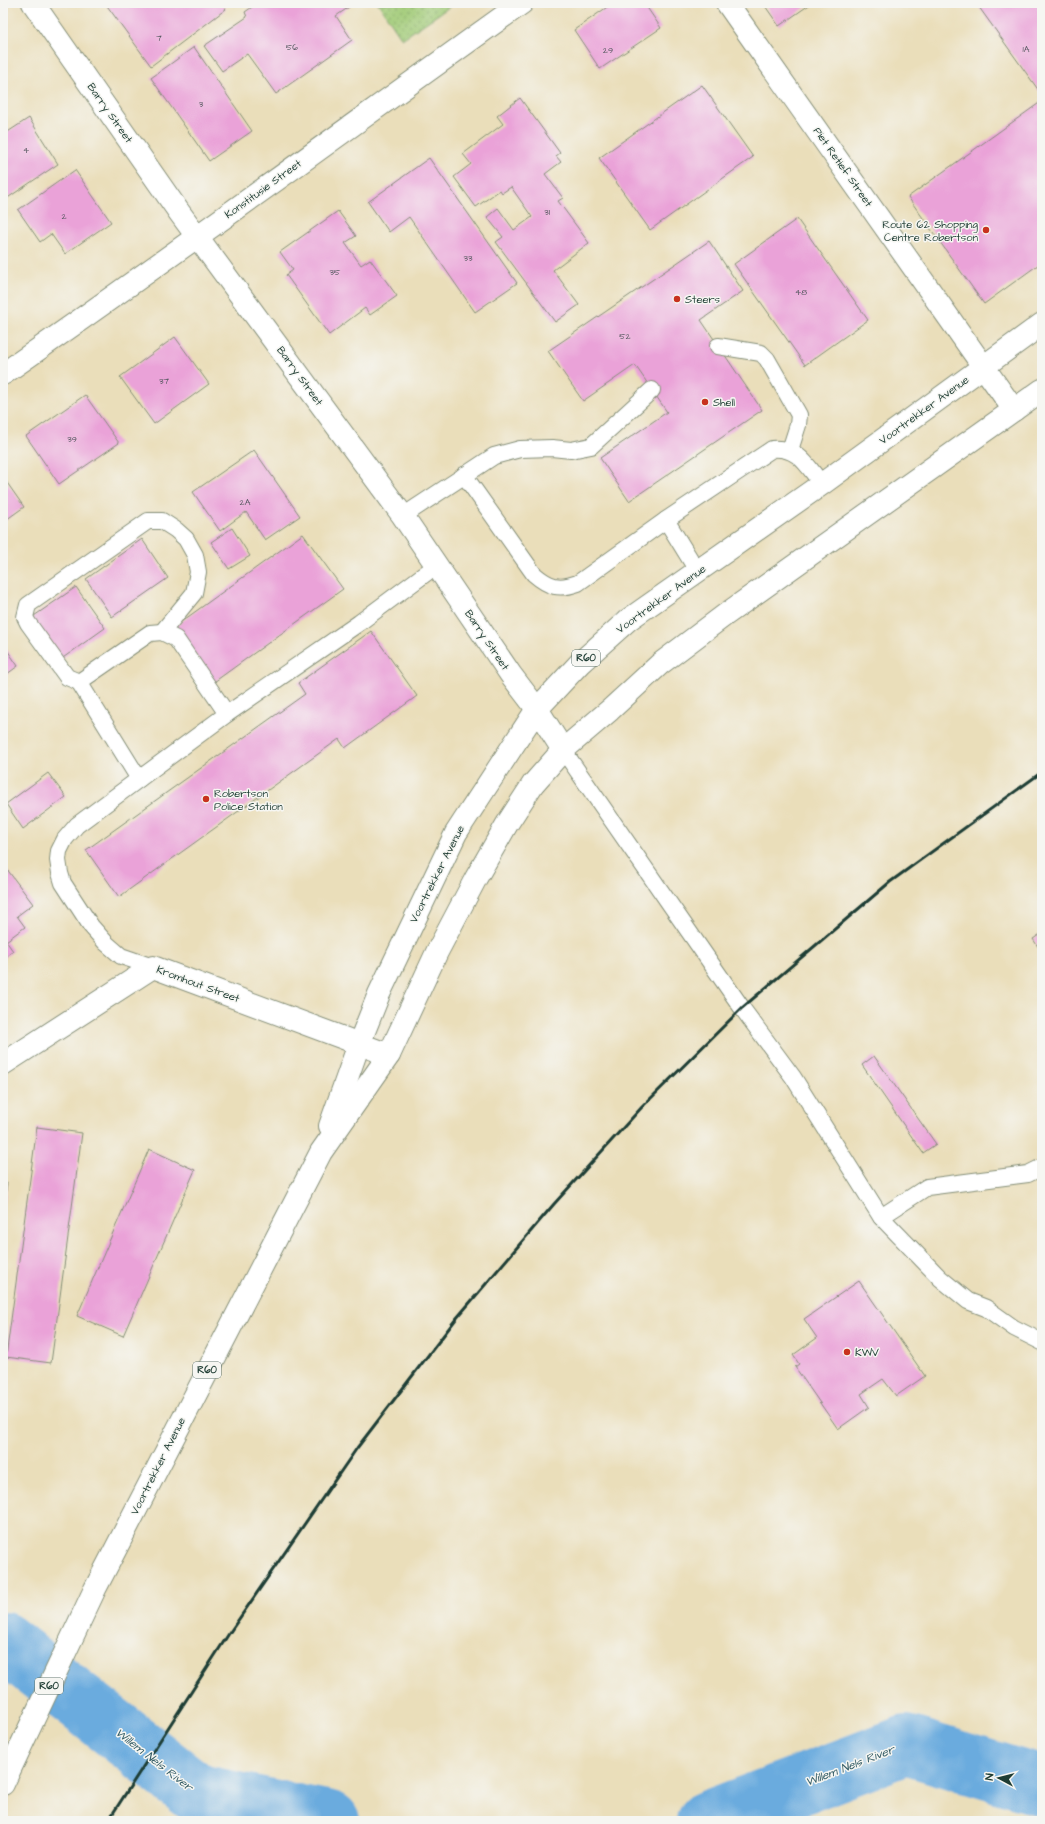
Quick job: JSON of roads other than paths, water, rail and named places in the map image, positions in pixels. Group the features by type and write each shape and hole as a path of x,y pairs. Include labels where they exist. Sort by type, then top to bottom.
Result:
{"main road":[{"name":"Barry Street","path":"33,3 197,237 403,516 511,676 537,709 563,750"},
{"name":"Konstitusie Street","path":"3,374 163,263 522,3"},
{"name":"Piet Retief Street","path":"727,3 1014,410"},
{"name":"Voortrekker Avenue","path":"321,1152 359,1044 379,994 456,834 537,709 580,663 628,620 822,484 1042,324"},
{"name":"Voortrekker Avenue","path":"3,1784 96,1589 321,1152 389,1055 437,952 480,871 506,824 533,784 563,750 610,710 660,664 725,615 1042,390"},
{"name":"Kromhout Street","path":"3,1064 153,967 389,1055"}],"lane":[{"path":"718,346 761,353 767,359 799,414 798,425 790,450"},
{"path":"403,516 494,456 520,449 552,448 571,450 591,446 652,390"},
{"path":"464,475 534,574 556,587 565,587 578,583 666,520 772,449 782,448 799,455 822,484"},
{"path":"139,779 79,682 67,677 25,617 28,605 148,520 162,521 186,539 195,556 198,572 194,593 162,632"},
{"path":"666,520 698,572"},
{"path":"153,967 121,956 106,944 91,926 64,883 60,873 58,860 59,851 65,839 77,825 227,714 359,623 437,565"},
{"path":"79,682 150,633 162,632 176,640 227,714"},
{"path":"563,750 742,1008 793,1077 881,1217 940,1278 968,1302 986,1308 1014,1328 1042,1342"},
{"path":"881,1217 927,1187 1028,1174 1042,1168"}],"waterway":[{"name":"Willem Nels River","path":"3,1642 198,1794 330,1821"},
{"name":"Willem Nels River","path":"706,1821 906,1745 1042,1786"}],"railway":[{"path":"108,1821 230,1632 357,1448 456,1319 554,1204 642,1107 742,1008 890,882 1042,772"}],"place":[{"name":"Route 62 Shopping Centre Robertson","path":"986,230"},
{"name":"Steers","path":"677,299"},
{"name":"Shell","path":"705,402"},
{"name":"Robertson Police Station","path":"206,799"},
{"name":"KWV","path":"847,1352"}]}
